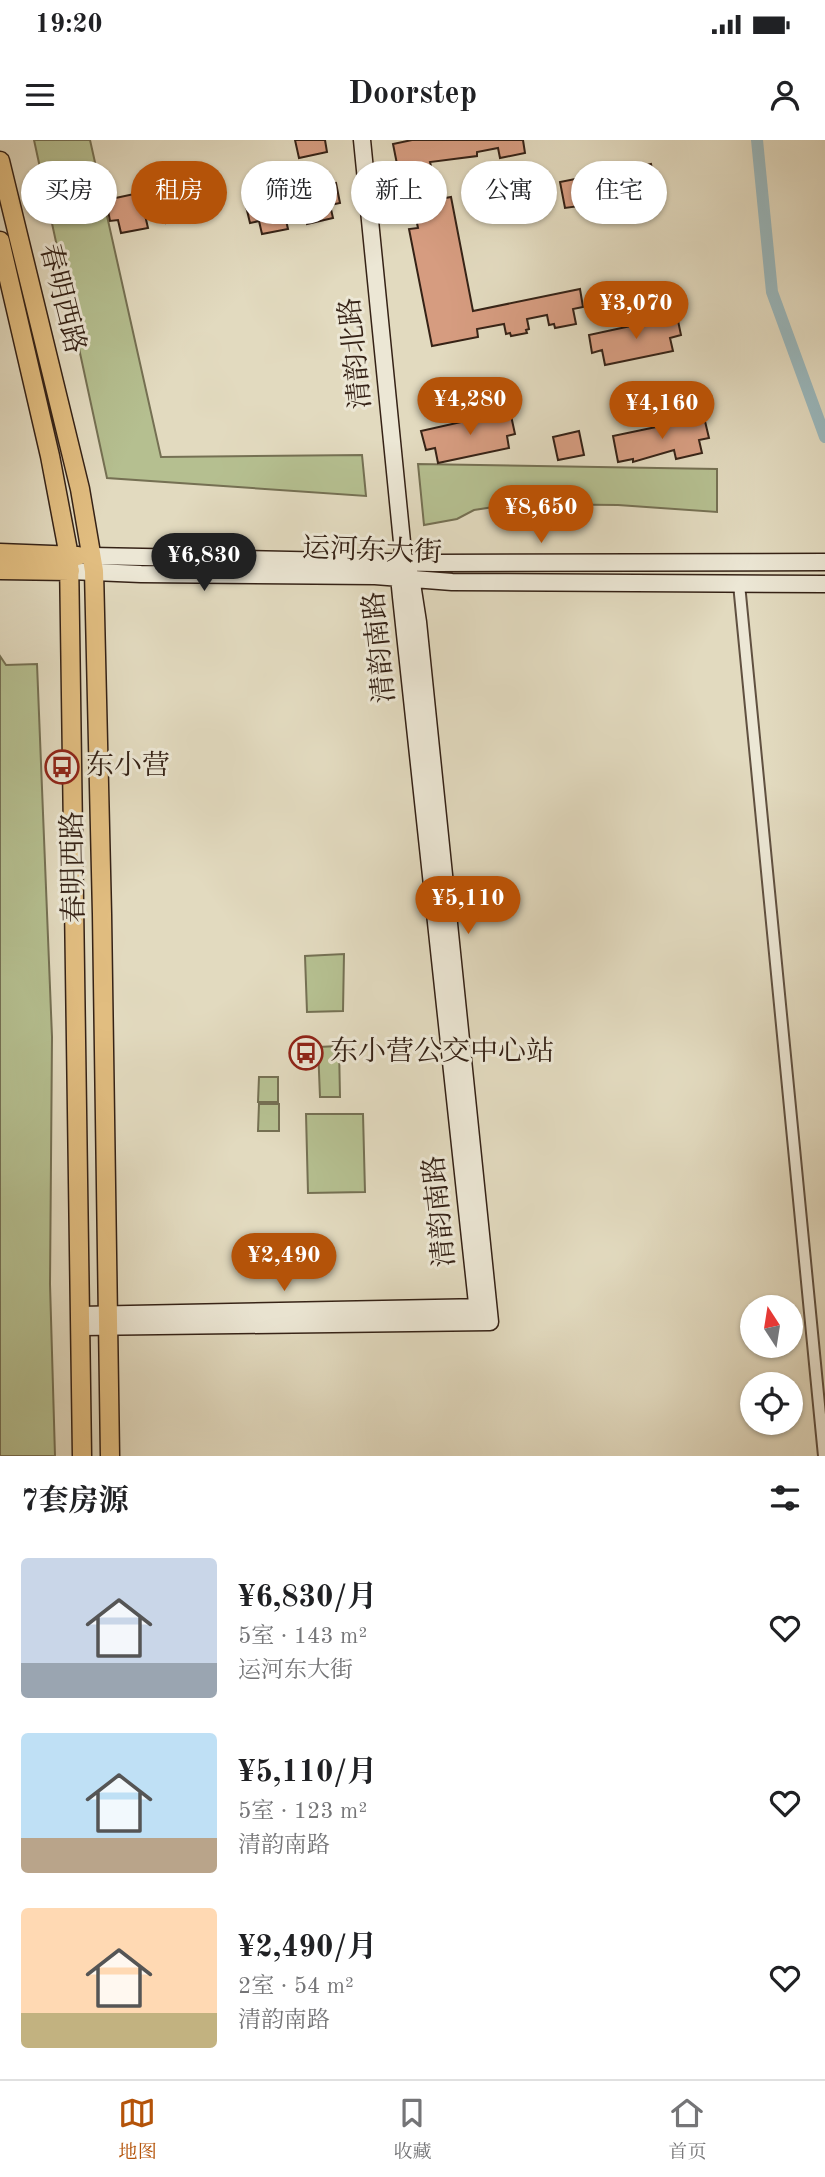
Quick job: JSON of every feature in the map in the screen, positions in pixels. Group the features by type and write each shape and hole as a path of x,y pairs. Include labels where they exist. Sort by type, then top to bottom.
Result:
{"main road":[{"name":"清韵北路","path":"362,140 405,572"},
{"name":"春明西路","path":"0,161 80,489 93,564 110,1456"},
{"name":"春明西路","path":"0,242 50,456 70,563 82,1456"},
{"name":"运河东大街","path":"0,554 70,563 405,572 818,562"},
{"name":"运河东大街","path":"0,570 70,563"},
{"name":"运河东大街","path":"405,572 452,582 821,584"},
{"name":"清韵南路","path":"80,1321 481,1312 418,622 405,572"}],"street":[{"path":"739,584 824,1456"}],"green space":[{"path":"34,140 90,140 95,161 39,161"},
{"path":"52,224 109,224 161,457 362,455 366,496 107,478"},
{"path":"418,464 717,469 717,512 618,505 514,504 474,510 457,519 424,525"},
{"path":"0,656 6,665 37,664 52,1037 50,1284 55,1456 0,1456"},
{"path":"344,954 343,1011 307,1012 305,956"},
{"path":"339,1046 340,1097 320,1097 318,1047"},
{"path":"259,1077 278,1077 278,1102 258,1102"},
{"path":"259,1104 279,1104 279,1131 258,1131"},
{"path":"306,1114 363,1114 365,1192 308,1193"}],"building":[{"path":"295,140 325,140 327,152 299,158"},
{"path":"412,140 523,140 525,153 500,158 498,148 477,152 477,156 438,161 396,161 393,144"},
{"path":"571,180 571,207 565,208 560,182"},
{"path":"131,195 131,224 147,224 148,228 121,233 117,220 117,198"},
{"path":"451,197 473,311 580,289 583,307 573,309 576,324 555,328 554,324 549,325 547,315 527,319 527,333 511,336 510,333 506,334 504,324 477,329 478,337 432,346 409,229 418,228 417,224 447,224 447,198"},
{"path":"260,224 287,224 288,229 262,234"},
{"path":"677,316 681,335 670,338 673,351 605,365 602,350 592,353 589,335"},
{"path":"510,411 515,434 507,436 509,448 438,463 435,448 426,450 421,431"},
{"path":"704,417 709,438 699,440 702,453 676,459 674,450 633,462 633,459 618,462 613,436"},
{"path":"579,431 584,455 558,460 553,437"}],"waterway":[{"path":"757,140 772,292 825,437"}],"place":[{"name":"东小营","path":"62,767"},
{"name":"东小营公交中心站","path":"306,1053"}]}
